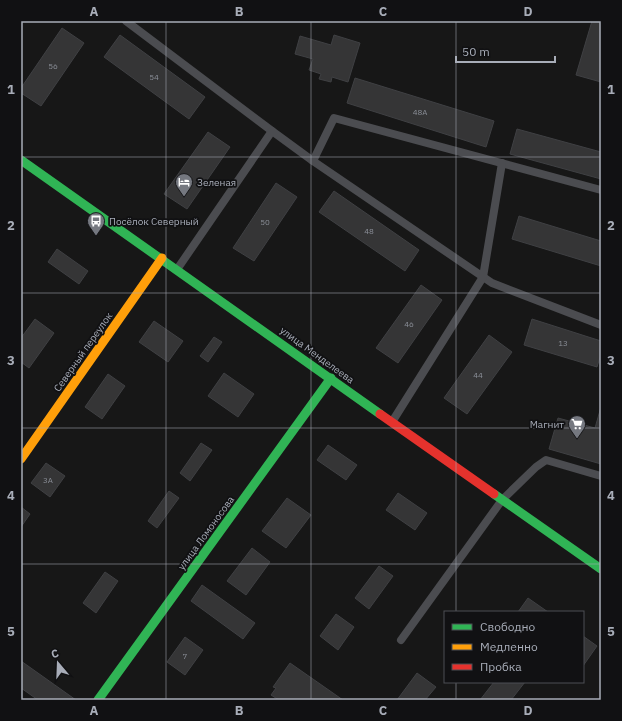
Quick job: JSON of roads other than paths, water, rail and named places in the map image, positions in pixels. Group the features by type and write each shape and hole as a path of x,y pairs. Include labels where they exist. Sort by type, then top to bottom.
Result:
{"main road":[{"name":"улица Менделеева","path":"21,160 162,258 502,500 601,568"},
{"name":"Северный переулок","path":"21,459 162,258"},
{"name":"улица Ломоносова","path":"98,700 331,378"}],"lane":[{"path":"126,21 313,161 492,283 601,325"},
{"path":"313,161 334,118 601,190"},
{"path":"177,269 272,131"},
{"path":"392,422 483,277 502,163"},
{"path":"401,640 502,500 536,466 546,460 601,476"}],"place":[{"name":"Зеленая","path":"184,197"},
{"name":"Посёлок Северный","path":"96,236"},
{"name":"Магнит","path":"577,439"}]}
